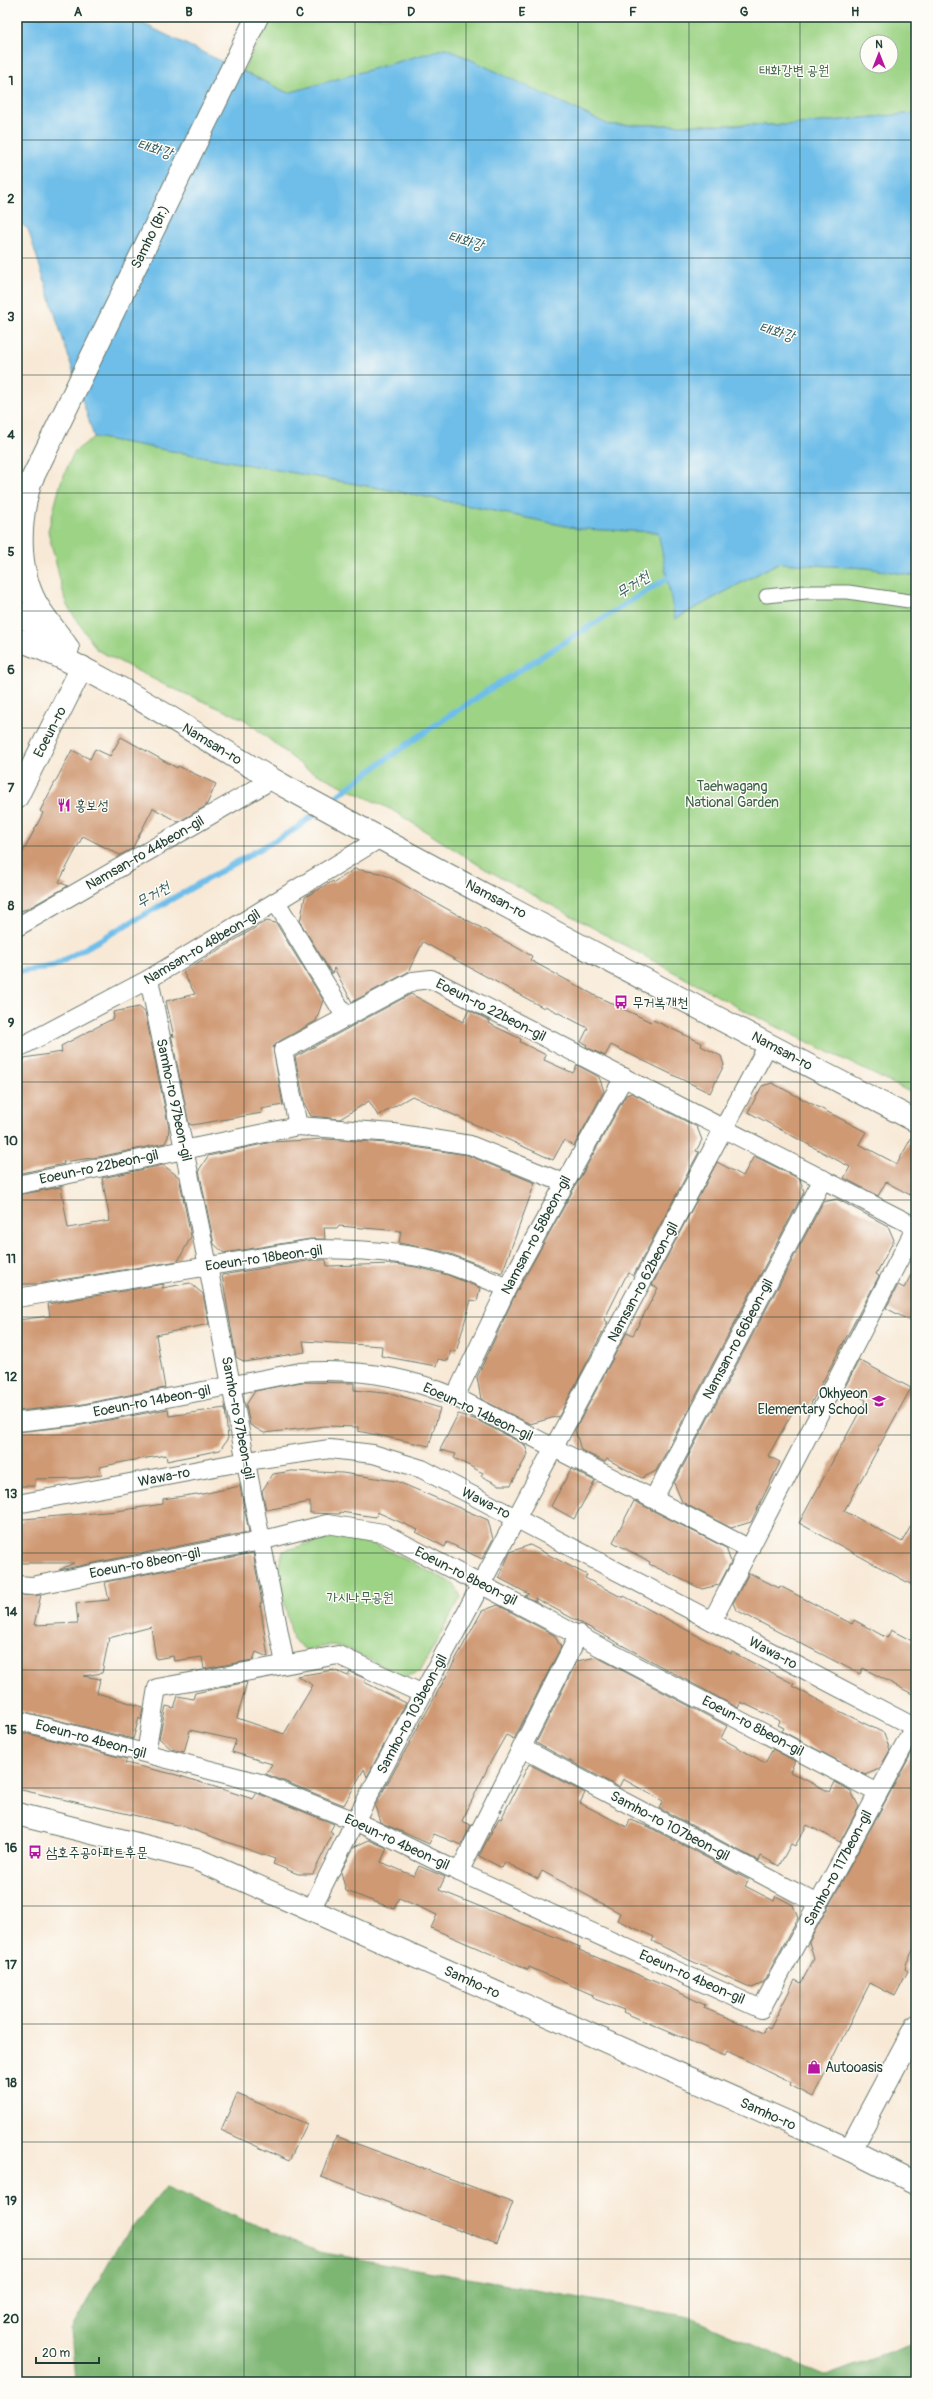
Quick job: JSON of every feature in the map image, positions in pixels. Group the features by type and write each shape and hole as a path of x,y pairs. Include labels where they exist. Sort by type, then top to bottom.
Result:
{"main road":[{"name":"Samho (Br.)","path":"23,561 25,502 23,490 43,457 257,17"},
{"path":"17,602 23,581 23,561"},
{"path":"23,561 28,582 36,603 82,667"},
{"name":"Namsan-ro","path":"17,612 52,639 82,667"},
{"name":"Namsan-ro","path":"17,639 82,667 279,782 768,1045 916,1121"},
{"name":"Eoeun-ro","path":"17,797 82,667"},
{"name":"Samho-ro","path":"17,1814 196,1859 850,2150 916,2183"},
{"path":"850,2150 916,2026"}],"street":[{"path":"766,596 806,592 848,592 916,602"},
{"name":"Namsan-ro 44beon-gil","path":"17,927 279,782"},
{"name":"Namsan-ro 48beon-gil","path":"17,1046 22,1046 148,979 382,837"},
{"path":"276,902 345,1016"},
{"name":"Samho-ro 97beon-gil","path":"148,979 208,1266 247,1461 260,1541 285,1664"},
{"name":"Eoeun-ro 22beon-gil","path":"298,1126 283,1051 345,1016 413,981 430,979 916,1227"},
{"name":"Namsan-ro 62beon-gil","path":"517,1519 768,1045"},
{"name":"Namsan-ro 58beon-gil","path":"455,1397 507,1288 624,1077"},
{"name":"Eoeun-ro 22beon-gil","path":"17,1185 298,1126 394,1133 470,1145 564,1183"},
{"name":"Namsan-ro 66beon-gil","path":"654,1498 823,1180"},
{"path":"712,1621 916,1227"},
{"name":"Eoeun-ro 18beon-gil","path":"17,1298 312,1249 344,1249 435,1260 507,1288"},
{"name":"Eoeun-ro 14beon-gil","path":"17,1422 80,1415 300,1372 329,1370 380,1375 418,1383 455,1397 654,1498 750,1549"},
{"name":"Wawa-ro","path":"17,1504 247,1461 330,1449 373,1454 422,1469 915,1728"},
{"name":"Samho-ro 103beon-gil","path":"311,1910 355,1821 517,1519"},
{"name":"Eoeun-ro 8beon-gil","path":"17,1585 32,1586 260,1541 327,1524 383,1533 579,1634 878,1793"},
{"path":"460,1872 579,1634"},
{"path":"146,1754 157,1688 285,1664 338,1656 423,1694"},
{"name":"Eoeun-ro 4beon-gil","path":"17,1720 260,1783 355,1821 460,1872 761,2009"},
{"name":"Samho-ro 117beon-gil","path":"761,2009 878,1793 915,1728"},
{"name":"Samho-ro 107beon-gil","path":"522,1748 818,1904"}],"green space":[{"name":"태화강변 공원","path":"270,17 916,17 916,113 789,125 609,125 446,48 288,93 243,71"},
{"name":"Taehwagang National Garden","path":"94,437 417,495 580,529 659,532 675,619 778,563 867,568 916,576 916,1095 743,1010 482,867 392,810 305,768 244,719 165,685 97,650 66,604 48,531 61,482 74,452"},
{"name":"가시나무공원","path":"332,1537 377,1545 454,1584 461,1597 420,1671 405,1677 348,1649 332,1645 306,1650 293,1640 277,1571 283,1551"},
{"path":"166,2187 319,2252 689,2317 826,2376 916,2343 916,2382 75,2382 71,2330 120,2242"}],"water":[{"name":"태화강","path":"17,17 129,17 288,93 446,48 609,125 789,125 916,113 916,576 867,568 778,563 675,619 658,532 580,529 417,495 94,437 28,229 17,221"}],"building":[{"path":"121,737 177,768 178,766 216,784 206,806 178,822 153,808 132,849 120,855 83,836 59,882 68,886 27,909 17,912 17,864 43,813 40,811 72,750 90,759 95,749 110,756"},
{"path":"354,869 380,873 395,880 532,956 530,960 594,995 651,1022 653,1020 702,1043 701,1046 721,1056 724,1065 710,1093 611,1045 605,1056 586,1047 587,1045 581,1042 588,1028 545,1006 544,1008 423,942 408,972 352,1002 334,968 332,974 300,922 305,897 333,881 334,883"},
{"path":"266,921 276,923 323,1000 316,1021 278,1042 273,1047 283,1105 261,1109 262,1113 192,1125 189,1124 171,1034 174,1037 166,1001 195,994 183,972"},
{"path":"411,994 463,1022 469,1010 490,1021 489,1023 494,1026 521,1039 520,1042 546,1055 544,1060 573,1073 577,1065 599,1077 604,1091 574,1146 564,1140 553,1160 412,1096 378,1116 369,1101 340,1119 311,1116 305,1105 295,1057"},
{"path":"139,1007 145,1012 169,1128 168,1137 165,1143 99,1157 63,1162 64,1164 17,1174 17,1062 24,1061 24,1058 62,1052 61,1046 114,1018 113,1012"},
{"path":"772,1083 866,1132 859,1144 897,1164 914,1133 916,1133 916,1198 886,1182 878,1196 844,1178 850,1167 748,1112 762,1086"},
{"path":"632,1093 697,1127 702,1140 696,1151 699,1152 633,1276 629,1273 625,1278 604,1320 608,1322 559,1416 530,1424 481,1399 477,1377 516,1293 626,1095"},
{"path":"325,1139 387,1143 467,1155 535,1183 502,1273 445,1252 399,1243 401,1231 338,1226 338,1228 324,1228 325,1239 310,1239 224,1253 214,1244 199,1170 208,1156 272,1142"},
{"path":"754,1156 800,1179 804,1192 656,1471 642,1478 607,1459 605,1462 581,1450 575,1430 627,1332 633,1335 658,1288 652,1285 717,1162 743,1176"},
{"path":"163,1165 179,1177 191,1237 178,1261 37,1284 17,1284 17,1195 61,1187 68,1228 110,1221 102,1178"},
{"path":"837,1199 888,1226 894,1240 876,1274 879,1276 807,1411 796,1406 768,1456 780,1462 751,1522 731,1528 682,1502 674,1483 823,1202"},
{"path":"313,1260 326,1260 327,1266 395,1264 416,1267 448,1275 480,1288 477,1301 471,1300 456,1352 451,1350 448,1361 438,1359 436,1366 381,1356 382,1346 303,1341 305,1352 245,1362 236,1357 222,1275"},
{"path":"916,1266 916,1324 886,1308 898,1285 904,1288"},
{"path":"190,1283 203,1294 209,1324 156,1335 165,1388 78,1405 17,1411 17,1367 20,1366 17,1320 50,1316 48,1304 164,1284 162,1288"},
{"path":"859,1360 911,1388 844,1511 902,1542 916,1517 916,1587 799,1523 866,1400 844,1389"},
{"path":"301,1382 354,1383 354,1390 394,1394 440,1408 429,1446 358,1431 358,1427 325,1426 264,1433 250,1425 246,1405 255,1391"},
{"path":"225,1408 228,1438 220,1450 167,1461 166,1455 128,1461 100,1467 102,1475 79,1478 35,1479 35,1486 17,1486 17,1432 82,1425 168,1409 169,1416"},
{"path":"458,1414 477,1420 525,1445 528,1454 511,1485 499,1485 481,1476 483,1473 454,1458 456,1454 440,1450"},
{"path":"571,1469 595,1481 574,1519 551,1506"},
{"path":"292,1471 342,1473 396,1481 488,1520 493,1539 482,1559 447,1542 445,1547 416,1532 418,1530 377,1512 376,1517 340,1512 340,1514 310,1513 310,1502 266,1510 262,1491 273,1474"},
{"path":"240,1486 249,1532 59,1570 74,1563 17,1563 17,1526 24,1519 117,1511 163,1504 163,1499 198,1495"},
{"path":"634,1501 726,1548 731,1562 719,1585 702,1589 649,1564 650,1562 613,1542"},
{"path":"530,1545 587,1575 585,1578 623,1598 624,1596 731,1654 732,1652 794,1684 792,1686 884,1733 890,1750 879,1769 865,1775 782,1731 784,1728 778,1725 780,1721 741,1702 738,1708 535,1598 536,1602 525,1596 529,1594 499,1578 510,1552"},
{"path":"253,1553 262,1603 260,1603 268,1657 256,1652 253,1660 204,1669 202,1657 174,1661 173,1656 156,1659 151,1627 109,1638 102,1673 83,1676 100,1679 97,1693 143,1707 141,1720 139,1718 133,1739 17,1710 17,1596 41,1595 34,1625 78,1623 76,1603 109,1600 105,1582"},
{"path":"749,1573 779,1588 780,1586 852,1624 854,1620 887,1638 891,1630 916,1643 916,1696 863,1668 860,1674 736,1610 733,1603"},
{"path":"498,1605 554,1635 561,1647 514,1739 506,1735 490,1763 462,1821 471,1825 461,1845 434,1834 429,1844 380,1822 375,1806 482,1611"},
{"path":"597,1657 727,1726 721,1738 765,1763 773,1749 795,1761 790,1772 830,1792 835,1782 851,1791 859,1807 840,1842 807,1825 795,1846 791,1844 779,1866 761,1856 759,1861 659,1808 663,1801 623,1779 619,1787 536,1743 577,1661"},
{"path":"334,1670 348,1676 350,1672 366,1679 364,1682 406,1703 367,1777 364,1769 344,1805 266,1774 272,1764 232,1752 236,1740 190,1730 184,1752 171,1749 159,1738 166,1706 174,1708 178,1696 193,1699 195,1693 247,1682 237,1718 284,1734 313,1685 297,1676"},
{"path":"17,1731 127,1759 125,1763 177,1775 253,1799 257,1793 334,1824 330,1831 333,1833 313,1874 298,1874 273,1864 275,1859 182,1826 17,1789"},
{"path":"916,1745 916,1944 907,1962 905,1969 908,1971 895,1996 870,1983 813,2097 790,2085 791,2082 727,2051 725,2056 623,2012 624,2010 592,1998 593,1995 529,1967 528,1970 431,1928 437,1915 399,1898 394,1909 346,1891 341,1872 354,1847 369,1840 387,1848 381,1862 414,1876 419,1866 445,1877 439,1890 580,1947 579,1950 670,1988 705,2005 704,2008 764,2033 766,2027 770,2029 795,1980 801,1983 814,1959 809,1942"},
{"path":"529,1764 585,1793 580,1803 627,1827 630,1820 649,1827 749,1880 745,1886 774,1901 776,1896 793,1905 798,1918 763,1983 752,1988 687,1959 652,1941 654,1937 617,1920 620,1913 542,1871 538,1879 505,1862 502,1868 479,1856 499,1818 501,1819"},
{"path":"237,2094 307,2124 289,2161 221,2130"},
{"path":"336,2136 513,2202 497,2244 321,2177"}],"waterway":[{"name":"무거천","path":"327,804 410,742 453,713 541,656 674,574"},
{"name":"무거천","path":"17,972 54,966 297,828 320,810"}],"place":[{"name":"홍보성","path":"64,805"},
{"name":"무거복개천","path":"621,1002"},
{"name":"Okhyeon Elementary School","path":"879,1401"},
{"name":"삼호주공아파트후문","path":"35,1852"},
{"name":"Autooasis","path":"814,2067"}]}
